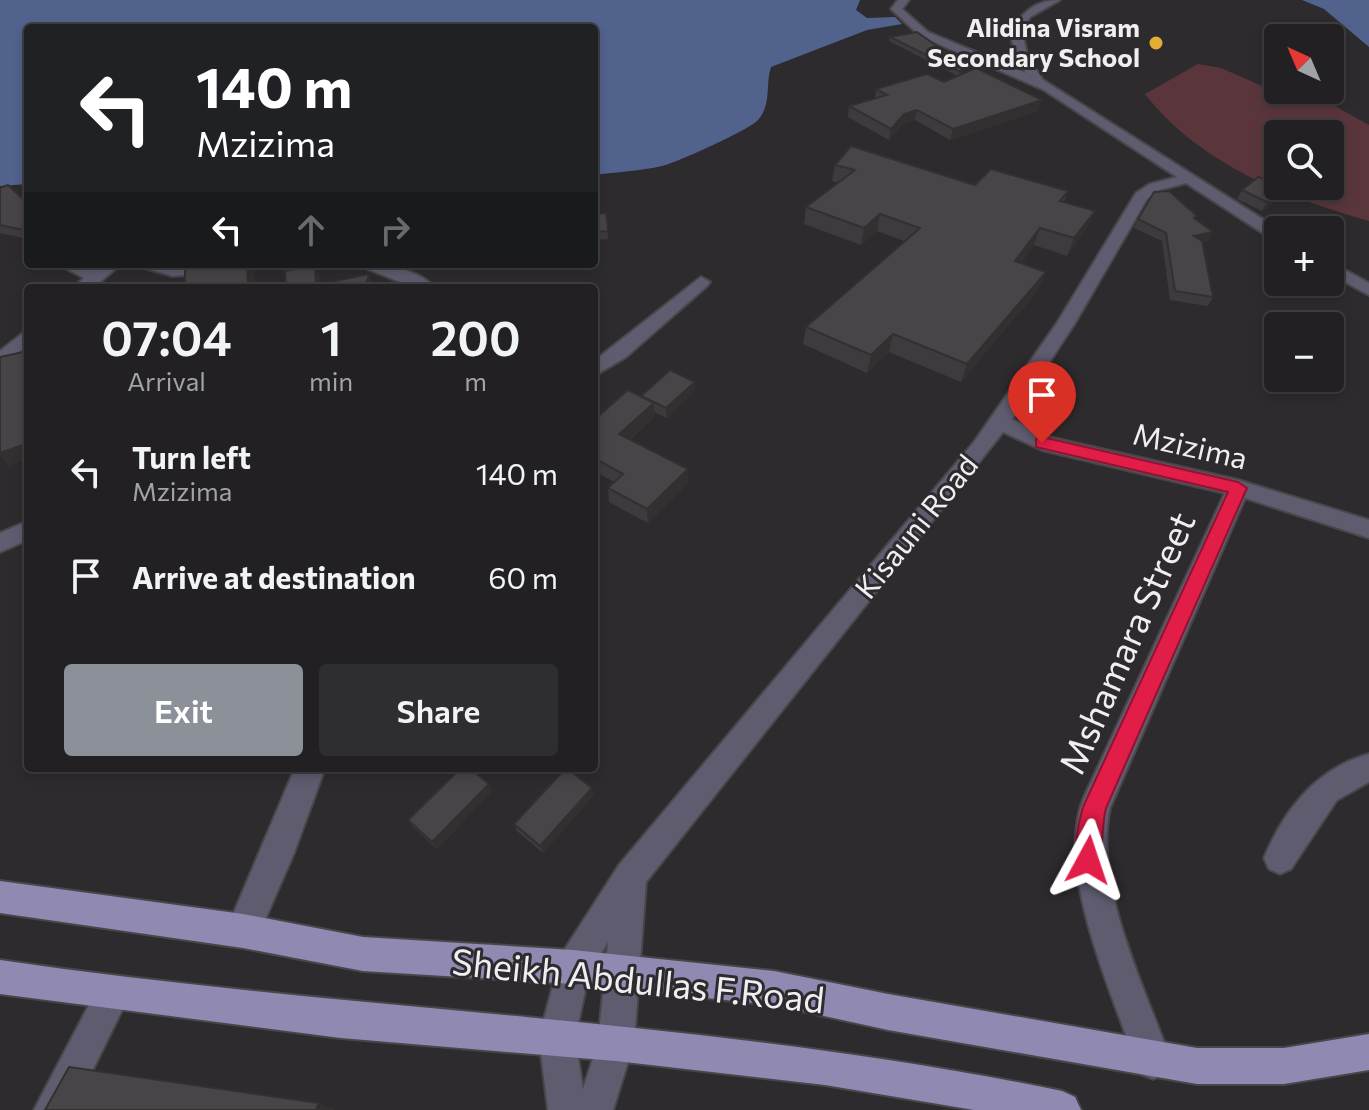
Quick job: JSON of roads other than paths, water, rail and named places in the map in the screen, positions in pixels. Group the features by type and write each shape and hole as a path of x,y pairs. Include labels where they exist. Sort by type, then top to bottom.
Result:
{"main road":[{"name":"Sheikh Abdullas F.Road","path":"0,897 243,931 363,954 573,967 774,988 1153,1061 1248,1069 1333,1061 1369,1052"},
{"name":"Sheikh Abdullas F.Road","path":"0,977 113,994 227,1003 341,1020 616,1043 825,1067 972,1091 1062,1110"}],"street":[{"path":"904,0 896,9 921,33 1014,76 1037,81 1264,227"},
{"path":"1037,81 1022,58 1016,32 1026,15 1055,0"},
{"name":"Kisauni Road","path":"573,967 630,876 982,447 1066,323 1141,196 1155,187 1189,178"},
{"path":"71,268 89,282 108,268"},
{"path":"158,268 173,271 207,268"},
{"path":"375,268 420,284"},
{"path":"1344,275 1369,290"},
{"path":"598,367 701,282"},
{"path":"0,361 24,339"},
{"path":"1000,422 1042,443"},
{"path":"982,447 1042,443"},
{"name":"Mzizima","path":"1042,443 1238,488 1369,529"},
{"name":"Mshamara Street","path":"1153,1061 1093,885 1088,860 1089,831 1095,807 1238,488"},
{"path":"0,543 24,532"},
{"path":"1280,858 1303,820 1336,780 1369,768"},
{"path":"243,931 308,772"},
{"path":"594,1110 616,1043 630,876"},
{"path":"567,1110 557,1038 573,967"},
{"path":"53,1110 113,994"}],"water":[{"path":"0,0 860,0 856,10 867,18 895,17 902,24 867,30 771,67 767,101 762,114 758,120 728,138 662,166 598,175 598,24 24,24 24,184 0,186"},
{"path":"1302,0 1369,0 1369,47 1344,24 1324,9"}],"place":[{"name":"Alidina Visram Secondary School","path":"1156,43"}]}
